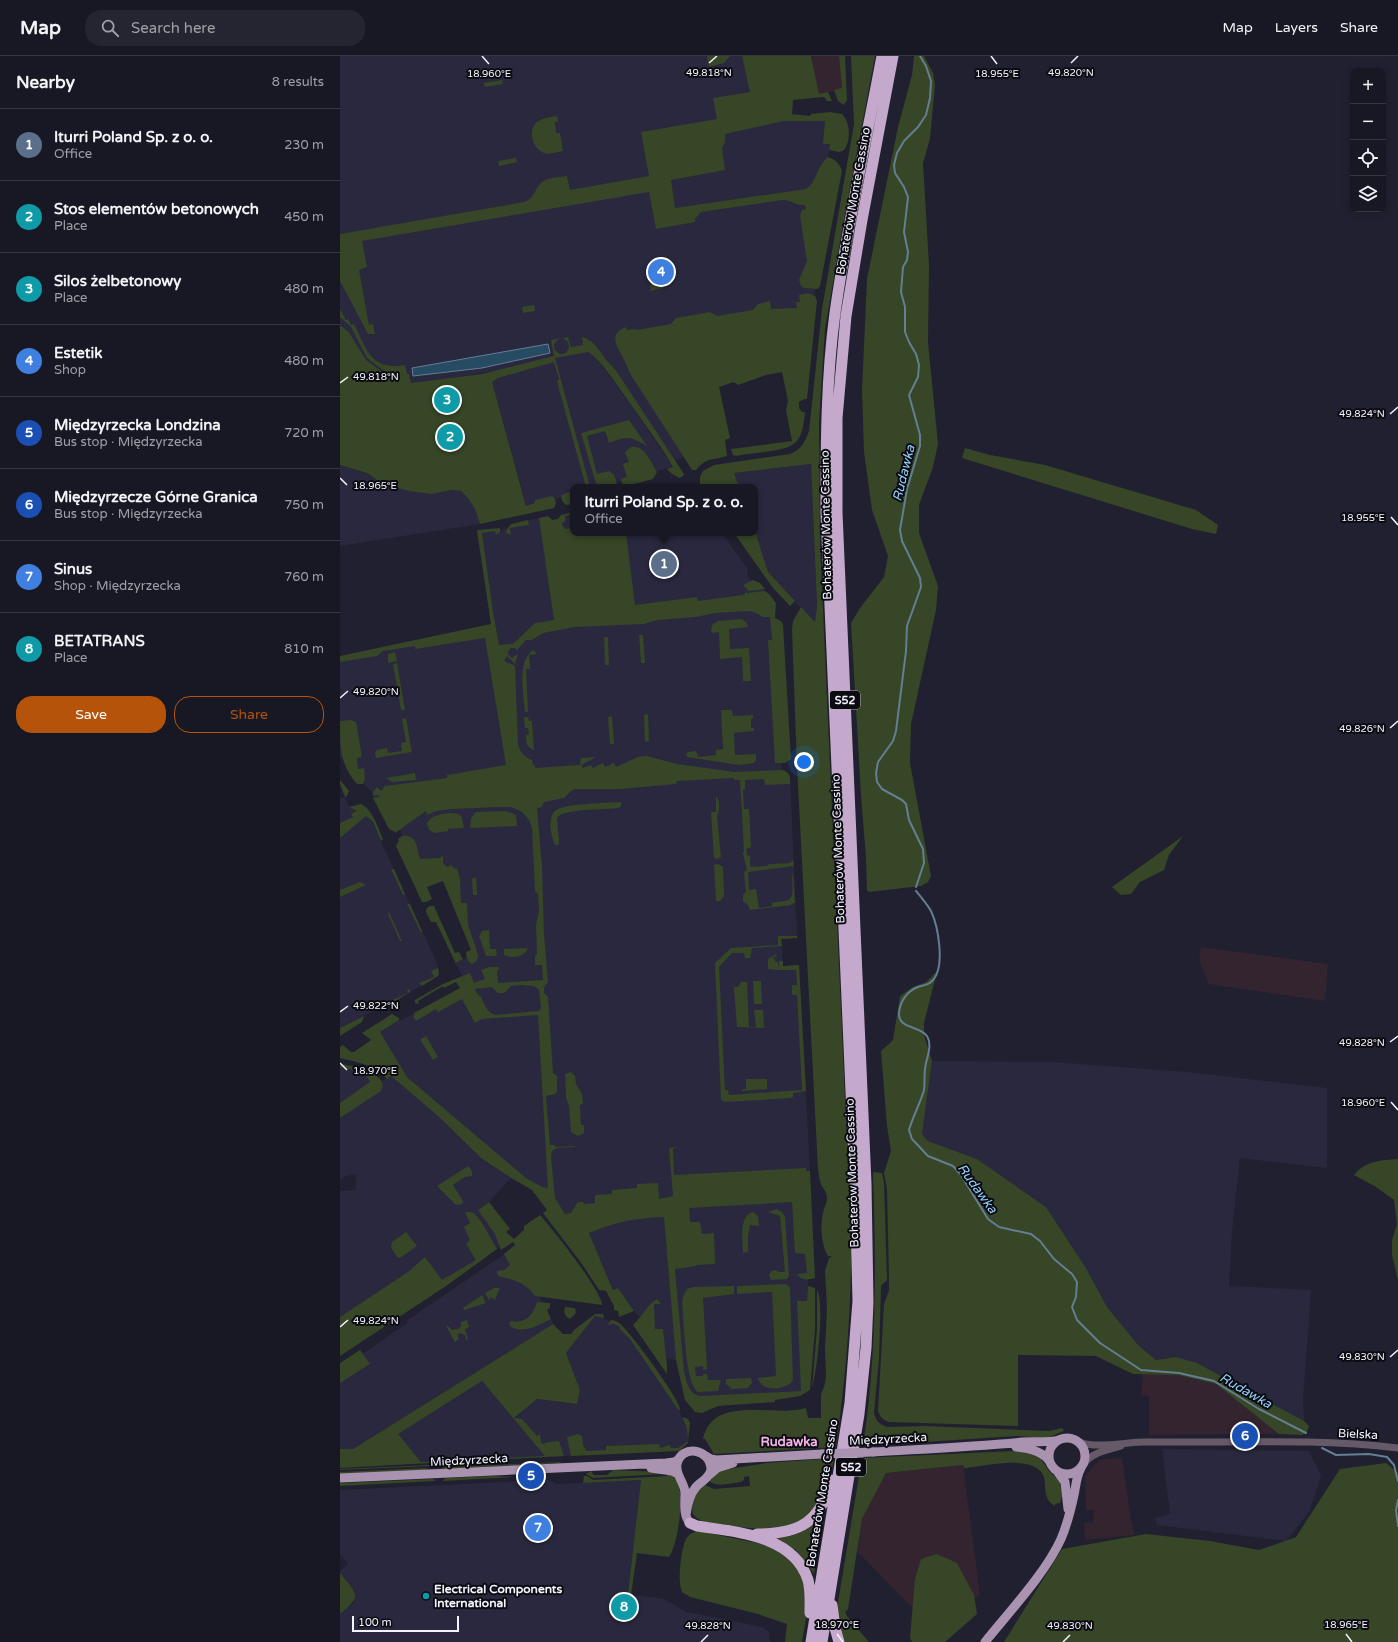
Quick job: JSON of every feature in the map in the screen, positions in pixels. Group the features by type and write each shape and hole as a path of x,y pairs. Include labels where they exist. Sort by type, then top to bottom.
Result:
{"highway":[{"name":"Bohaterów Monte Cassino","path":"811,1642 844,1447 850,1403 858,1301 858,1254 826,513 826,417 835,314 851,218 882,56"},
{"name":"Bohaterów Monte Cassino","path":"822,1642 859,1414 866,1348 868,1302 866,1184 837,513 837,418 846,316 862,220 893,56"},
{"path":"688,1519 697,1526 749,1534 782,1533 797,1529 809,1521 827,1497 844,1447"},
{"path":"749,1534 782,1547 793,1555 801,1566 810,1587 811,1642"},
{"path":"831,1585 833,1619 839,1642"}],"main road":[{"path":"985,1642 1049,1560 1060,1540 1074,1496 1077,1476 1082,1466 1085,1453 1084,1448 1079,1442 1070,1438 1059,1440 1053,1445 1050,1449 1049,1458 1062,1477 1066,1487 1068,1514"},
{"name":"Międzyrzecka","path":"706,1456 714,1460 750,1459 1002,1445 1025,1442 1046,1443 1059,1440"},
{"name":"Międzyrzecka","path":"1002,1445 1025,1448 1040,1453 1046,1457 1054,1467"},
{"path":"692,1451 700,1452 706,1456 710,1464 709,1475 699,1484 693,1493 688,1519 685,1490 676,1466 679,1459 686,1453 692,1451"},
{"name":"Międzyrzecka","path":"340,1478 623,1465 672,1462 679,1459"},
{"name":"Międzyrzecka","path":"709,1475 716,1468 750,1459"},
{"name":"Międzyrzecka","path":"623,1465 666,1470 674,1472 679,1476"},
{"path":"1054,1467 1063,1474 1069,1474 1082,1466"},
{"path":"679,1476 688,1484 699,1484"}],"street":[{"path":"1079,1442 1090,1444 1133,1442"},
{"path":"1082,1466 1089,1458 1096,1454 1133,1442"},
{"name":"Bielska","path":"1133,1442 1318,1443 1372,1445 1398,1448"}],"shaded area":[{"path":"340,56 748,56 792,117 837,115 842,146 829,150 827,230 811,311 698,321 700,449 673,461 596,348 588,352 601,364 673,467 611,484 570,484 570,495 527,508 489,372 400,386 340,341"},
{"path":"811,56 839,56 842,89 819,95"},
{"path":"811,464 817,606 815,622 773,580 768,572 757,536 758,536 758,484 738,484 733,473"},
{"path":"340,465 367,473 377,480 431,494 452,490 461,491 475,509 480,524 340,546"},
{"path":"570,514 570,536 724,536 747,568 747,574 751,580 759,583 774,603 782,775 790,775 797,938 781,939 783,966 799,965 810,1171 760,1174 672,1185 673,1196 563,1222 549,1199 407,1077 398,1063 369,1037 398,1018 400,1021 466,985 456,963 474,954 444,878 419,883 400,830 394,831 380,798 373,798 372,792 340,756 340,656 491,624 477,533 529,525 528,520 547,517 552,520 559,519 563,515"},
{"path":"345,797 349,807 367,816 372,822 437,963 439,974 436,978 340,1028 340,798"},
{"path":"1201,947 1328,964 1325,1001 1209,984 1199,961"},
{"path":"932,1061 1054,1062 1187,1072 1327,1088 1327,1168 1240,1158 1232,1232 1229,1286 1311,1290 1303,1399 1304,1421 1258,1396 1176,1357 1156,1360 1139,1346 1107,1307 1086,1268 1046,1207 977,1159 928,1141 922,1134"},
{"path":"340,1066 371,1072 381,1082 391,1076 439,1117 481,1158 511,1178 489,1202 480,1208 504,1244 446,1286 340,1356 340,1191 356,1190 356,1174 346,1176 340,1180"},
{"path":"800,1201 808,1279 806,1392 685,1400 676,1360 666,1358 644,1323 618,1288 613,1290 589,1233 613,1223 631,1219 663,1217 663,1209"},
{"path":"509,1251 543,1302 553,1324 353,1449 340,1449 340,1364 361,1350 363,1353 368,1350 408,1323 406,1321"},
{"path":"595,1316 604,1318 626,1331 678,1408 687,1429 688,1441 678,1449 551,1457 443,1461 430,1460 429,1462 421,1462 397,1434 482,1381 514,1419 536,1399 577,1404 580,1390 566,1353"},
{"path":"1143,1374 1178,1375 1216,1384 1279,1434 1149,1435 1149,1396 1141,1395"},
{"path":"1162,1449 1309,1451 1321,1476 1309,1512 1286,1541 1157,1525 1155,1518 1170,1514"},
{"path":"1122,1458 1131,1520 1135,1535 1085,1540 1084,1523 1093,1522 1094,1510 1086,1510 1085,1477 1099,1461 1105,1459"},
{"path":"963,1465 980,1595 933,1629 857,1551 862,1519 886,1473"},
{"path":"548,1480 556,1484 642,1480 628,1594 664,1599 687,1612 762,1627 769,1632 770,1642 340,1642 340,1614 354,1602 355,1591 340,1573 340,1571 348,1564 340,1554 340,1490"}],"green space":[{"path":"707,56 730,56 724,63 709,67"},
{"path":"742,56 811,56 819,94 828,92 832,101 827,101 824,97 793,100 792,114 810,116 811,114 830,112 842,114 847,122 849,132 846,147 843,151 839,152 829,150 830,144 823,144 825,121 784,121 725,134 725,142 722,148 725,170 671,180 675,208 806,189 813,182 824,160 828,157 835,160 839,164 842,171 820,286 818,289 804,288 801,286 799,280 807,261 800,216 802,210 806,209 805,205 799,205 783,200 701,212 695,219 695,222 656,229 649,192 362,241 367,267 359,270 369,325 373,324 375,334 368,334 340,281 340,234 524,202 532,197 541,183 553,178 567,176 570,190 649,176 641,132 717,119 713,98 750,92"},
{"path":"839,56 845,56 847,100 844,105 838,101 834,90 842,88"},
{"path":"851,56 875,56 825,329 819,422 820,543 851,1233 849,1314 843,1394 836,1447 714,1454 705,1439 703,1439 709,1425 719,1416 746,1410 778,1411 806,1408 808,1418 821,1418 821,1394 826,1377 825,1349 827,1308 825,1271 829,1258 832,1256 828,1256 824,1246 821,1229 823,1211 827,1202 827,1196 820,1182 818,1169 797,766 792,630 793,621 801,607 815,622 817,606 811,464 734,473 738,484 700,484 700,477 703,471 714,465 790,454 797,450 806,439 809,431 822,309 854,124"},
{"path":"914,56 924,56 933,73 935,85 930,139 923,163 929,265 928,342 938,444 933,467 919,505 919,533 938,586 936,610 911,724 910,763 931,876 928,882 921,886 869,892 867,890 851,623 860,608 884,577 888,556 872,510 864,452 862,390 867,279 898,127 912,75"},
{"path":"502,80 503,84 485,87 484,83"},
{"path":"557,116 558,121 555,122 556,133 560,133 563,151 546,154 536,147 532,138 533,129 538,121"},
{"path":"516,158 517,162 499,166 498,161"},
{"path":"664,283 664,288 651,291 650,285"},
{"path":"808,293 815,296 817,301 807,399 799,402 799,408 802,412 805,412 800,436 788,447 736,456 733,455 731,449 792,441 786,410 788,401 782,372 766,375 738,385 734,382 719,387 730,438 725,440 727,456 707,461 696,470 692,470 630,373 617,346 615,338 617,334 620,330 626,327 627,330 637,330 671,324 676,318 710,312 717,316 753,310 758,304 770,301 771,309 797,308 796,302 800,302 799,295"},
{"path":"534,305 535,311 523,313 522,307"},
{"path":"340,309 346,320 348,319 351,325 354,324 367,350 377,361 384,365 405,365 411,383 482,374 554,356 551,340 562,338 557,340 554,344 555,350 560,354 566,353 569,348 568,342 563,338 568,337 571,347 583,345 582,337 587,339 597,347 617,372 684,474 679,478 667,469 673,467 655,438 606,370 598,360 588,352 555,358 589,484 585,484 557,382 559,379 554,362 498,378 492,382 526,506 535,503 535,500 552,496 555,499 556,504 554,508 480,524 475,509 461,491 452,490 431,494 409,491 390,486 367,473 340,465 340,325 348,331 366,360 385,374 384,371 367,358 351,327 340,317"},
{"path":"629,420 647,446 636,440 628,438 609,443 605,431 587,436 597,474 609,471 614,475 617,484 596,484 581,433"},
{"path":"631,447 636,447 644,451 657,472 653,479 634,484 622,484 621,479 627,477 623,464 629,462 625,452"},
{"path":"965,448 990,455 1045,465 1196,510 1218,525 1216,534 1192,529 962,458"},
{"path":"570,492 570,504 566,505 562,501 561,495"},
{"path":"570,513 570,515 565,516 565,521 561,524 565,529 570,528 570,536 626,536 635,605 697,597 698,601 742,595 745,594 745,591 747,593 765,591 776,603 775,618 781,621 783,625 791,759 785,763 775,763 768,640 772,640 770,617 763,617 750,611 715,613 696,617 657,620 644,624 575,627 543,633 532,640 526,640 518,651 515,648 511,648 508,651 508,654 512,658 518,654 515,664 507,656 504,661 515,666 518,744 523,754 532,760 535,768 580,765 581,758 596,757 581,765 583,768 591,765 593,768 603,763 605,767 614,763 616,767 638,757 647,756 677,764 735,772 782,770 787,772 789,775 790,784 765,785 764,779 745,780 745,789 743,790 744,809 749,809 751,847 746,849 747,855 750,856 750,867 790,863 793,860 794,866 748,872 749,890 756,889 759,908 772,906 772,903 789,900 793,890 793,873 795,903 791,905 750,910 748,905 743,901 743,895 746,892 744,872 747,870 743,853 740,780 734,780 734,778 677,781 676,784 621,789 575,789 564,798 544,802 542,807 537,808 542,867 544,934 548,982 544,987 544,993 548,997 553,1073 557,1076 557,1092 546,1096 550,1145 555,1145 555,1147 575,1146 557,1148 552,1151 551,1157 555,1198 565,1214 571,1213 578,1202 583,1202 584,1204 595,1203 595,1195 612,1194 612,1190 637,1188 637,1184 658,1183 659,1199 673,1196 669,1148 678,1147 673,1149 674,1175 806,1168 806,1171 810,1171 815,1278 803,1279 797,1274 807,1273 805,1254 795,1253 792,1202 689,1208 690,1221 700,1222 702,1234 714,1233 715,1264 696,1265 675,1269 684,1371 687,1383 693,1393 701,1396 801,1391 797,1301 807,1301 808,1286 815,1288 815,1329 810,1390 800,1396 775,1400 775,1402 718,1406 702,1413 695,1412 685,1400 676,1360 664,1217 626,1221 589,1233 613,1290 618,1288 634,1311 619,1317 618,1311 614,1310 614,1306 606,1291 599,1290 582,1264 543,1213 547,1210 532,1190 481,1158 439,1117 391,1076 387,1079 371,1067 340,1058 340,1047 343,1045 351,1052 354,1052 371,1040 362,1033 392,1014 399,1018 399,1020 380,1032 407,1077 526,1178 542,1187 548,1188 538,1015 482,1019 475,1023 462,999 438,1012 436,1009 416,1021 413,1016 415,1015 414,1013 460,988 456,982 444,988 443,986 418,1001 419,1004 415,1003 415,1000 443,984 470,973 474,983 485,979 481,970 489,967 499,967 499,970 497,970 498,983 543,980 542,965 535,965 535,956 537,954 536,925 539,911 538,894 535,891 532,828 529,820 522,812 511,807 451,809 436,811 427,815 426,811 395,833 389,829 373,798 379,797 379,795 373,796 373,792 377,787 381,791 385,786 447,778 447,775 506,765 485,638 415,649 415,646 383,651 377,656 340,662 340,656 491,624 477,530 500,528 500,532 496,535 495,531 482,533 499,645 513,644 535,623 554,620 539,518 548,516 552,520 558,519 561,515","holes":["521,985 534,986 539,990 541,1009 538,1011 495,1015 488,1010 475,989 492,987 498,993 504,993 511,986"]},
{"path":"528,520 529,525 510,528 511,535 506,533 511,524"},
{"path":"736,536 757,536 768,572 795,601 790,606 773,588"},
{"path":"753,580 760,583 765,589 749,591 743,585"},
{"path":"741,619 746,622 748,627 729,629 730,649 749,648 751,681 743,681 742,657 720,659 719,632 713,633 711,631 712,625 718,621"},
{"path":"639,635 643,635 645,663 641,663"},
{"path":"604,637 608,637 609,665 605,665"},
{"path":"534,650 536,654 529,655 530,669 526,669 528,712 525,712 522,678 523,669 528,655"},
{"path":"395,652 397,661 388,663 388,654"},
{"path":"397,663 405,710 401,710 393,664"},
{"path":"721,710 732,710 733,716 753,715 753,718 751,719 751,728 754,728 754,731 734,733 735,755 756,754 756,760 754,763 739,765 687,757 686,754 688,752 695,751 698,757 716,755 716,750 723,749"},
{"path":"648,714 649,741 645,742 644,715"},
{"path":"612,716 614,744 610,744 608,717"},
{"path":"524,717 528,717 529,721 532,721 534,750 527,744 526,735 529,734 528,728 525,728"},
{"path":"406,718 412,752 376,758 375,753 377,750 387,748 388,753 402,751 401,743 406,742 402,719"},
{"path":"351,720 356,722 357,727 362,757 357,758 358,769 364,768 365,779 363,784 357,784 351,777 342,755 340,721"},
{"path":"415,773 416,780 392,782 386,778"},
{"path":"340,780 349,791 345,797 340,784"},
{"path":"716,796 719,806 717,816 721,857 717,859 714,858 711,812 716,812"},
{"path":"621,802 621,806 619,808 567,812 561,815 557,818 559,842 558,845 555,845 550,823 555,811 567,806"},
{"path":"361,804 369,810 375,820 383,839 381,841 373,822 366,816 340,838 340,823 353,817 351,814 357,811 349,807"},
{"path":"505,811 516,815 517,826 470,828 471,818 476,812"},
{"path":"450,813 461,816 464,828 448,829 448,831 435,833 429,830 427,823 431,818 440,814"},
{"path":"402,836 411,837 413,839 416,843 420,859 440,858 443,855 443,863 447,867 451,865 455,869 457,868 460,879 461,903 467,903 468,924 478,955 476,962 472,964 468,961 466,952 471,950 443,881 427,887 432,899 422,902 396,846 399,840 398,839"},
{"path":"1183,836 1169,855 1164,870 1140,882 1131,894 1121,895 1112,887"},
{"path":"717,864 723,867 724,896 720,901 716,901 714,865"},
{"path":"391,869 394,869 405,894 403,895"},
{"path":"476,877 477,895 473,895 472,879"},
{"path":"360,882 366,885 340,897 340,890"},
{"path":"407,904 410,904 422,931 421,933"},
{"path":"434,906 455,953 459,952 463,959 456,963 459,970 436,922 431,922 426,912 427,908"},
{"path":"389,912 402,941 400,941 388,914"},
{"path":"489,930 490,949 496,949 497,954 495,956 486,956 479,936 482,931"},
{"path":"778,936 797,936 797,938 781,939 782,946 752,948 750,958 745,958 744,953 732,953 719,967 725,1090 728,1090 729,1095 802,1090 797,995 792,995 792,985 797,985 796,970 779,970 779,961 783,961 783,966 799,965 806,1091 793,1093 793,1097 791,1098 725,1102 721,1100 715,963 731,948 778,945"},
{"path":"528,948 524,953 518,956 511,957 504,955 504,949"},
{"path":"776,954 777,956 773,957 773,959 775,959 775,962 778,962 779,970 768,969 768,959"},
{"path":"438,968 438,976 422,986 419,983 434,977 431,971"},
{"path":"937,971 924,1023 924,1035 932,1061 922,1134 928,1141 977,1159 1046,1207 1086,1268 1107,1307 1139,1346 1156,1360 1176,1357 1197,1363 1304,1421 1309,1426 1307,1432 1302,1435 1279,1434 1216,1384 1178,1375 1133,1374 1096,1356 1018,1355 1018,1426 889,1422 881,1417 878,1411 884,1304 889,1290 887,1189 884,1173 891,1151 887,1126 881,1051 893,1040 900,996 913,987 926,982"},
{"path":"753,981 761,981 762,1004 754,1004"},
{"path":"741,982 747,982 749,1027 756,1027 754,1010 763,1010 764,1028 737,1027 734,987 738,987"},
{"path":"410,989 410,992 382,1010 376,1010 373,1003 377,1002 379,1006 408,993 407,990"},
{"path":"364,1016 362,1022 340,1036 340,1028"},
{"path":"426,1036 438,1057 433,1060 421,1041 421,1039"},
{"path":"341,1064 361,1069 376,1075 381,1079 383,1085 381,1091 340,1118 340,1103 370,1082 364,1072 340,1067"},
{"path":"571,1072 575,1076 576,1084 582,1094 583,1104 580,1105 581,1125 584,1125 584,1133 578,1136 571,1132 569,1106 566,1098 565,1074"},
{"path":"746,1079 767,1079 767,1089 742,1091 742,1089 746,1089"},
{"path":"1398,1159 1398,1280 1392,1255 1392,1240 1397,1224 1394,1200 1376,1187 1354,1175 1358,1170 1368,1164"},
{"path":"468,1166 472,1171 472,1176 465,1177 453,1185 463,1201 462,1204 458,1205 455,1204 437,1186"},
{"path":"873,1172 882,1173 884,1183 887,1280 881,1286 879,1359 874,1413 877,1420 887,1427 926,1426 1049,1431 1062,1428 1064,1431 1047,1438 1016,1436 863,1446 868,1412 873,1344 875,1241"},
{"path":"489,1202 510,1229 506,1232 514,1239 524,1230 524,1226 540,1215 565,1245 586,1274 600,1298 602,1305 535,1296 531,1291 514,1280 498,1276 497,1271 504,1270 510,1265 504,1254 515,1245 513,1242 501,1250 495,1234 478,1210"},
{"path":"776,1209 782,1212 785,1217 789,1276 787,1279 771,1280 769,1275 771,1271 776,1270 779,1272 785,1272 780,1216 768,1212"},
{"path":"465,1212 474,1213 481,1221 497,1249 446,1286 340,1356 340,1317 408,1272 425,1257 442,1280 476,1260 466,1244 470,1240 464,1227 470,1223"},
{"path":"753,1212 758,1216 759,1226 750,1225 748,1252 743,1253 743,1224 748,1214"},
{"path":"406,1232 417,1246 400,1258 397,1257 391,1247 392,1242"},
{"path":"786,1284 790,1287 793,1380 781,1388 769,1388 760,1383 758,1378 776,1376 772,1292 737,1294 737,1286"},
{"path":"734,1286 734,1294 703,1298 707,1369 703,1370 703,1366 695,1367 696,1376 703,1376 703,1374 707,1374 708,1380 721,1380 718,1391 698,1392 690,1377 688,1364 682,1302 684,1294 687,1289 693,1287"},
{"path":"494,1288 500,1288 495,1300 491,1297 489,1300 485,1293"},
{"path":"817,1290 819,1297 820,1322 818,1353 812,1388 817,1329"},
{"path":"482,1295 486,1303 464,1310 463,1308"},
{"path":"657,1299 661,1304 654,1304 655,1329 663,1329 667,1374 633,1325"},
{"path":"537,1302 550,1303 550,1308 547,1310 551,1319 536,1326 521,1330 511,1327 509,1323 511,1321 516,1322 528,1318"},
{"path":"565,1307 575,1308 576,1313 570,1319 565,1314"},
{"path":"595,1314 603,1314 604,1318 595,1316 566,1353 580,1390 577,1404 537,1399 514,1418 522,1419 537,1436 540,1434 541,1443 543,1444 559,1441 564,1456 437,1463 437,1460 443,1461 545,1456 482,1381 398,1434 421,1462 429,1462 430,1460 430,1463 340,1468 340,1449 353,1449 553,1324 563,1334 571,1334"},
{"path":"467,1320 469,1327 465,1329 468,1339 466,1340 465,1335 460,1333 458,1334 458,1340 455,1342 446,1326 452,1330 458,1329 461,1326 461,1322"},
{"path":"611,1320 618,1322 642,1350 678,1402 680,1409 679,1411 630,1339 620,1329 620,1327 612,1323 611,1325 608,1324"},
{"path":"360,1350 370,1364 340,1383 340,1363"},
{"path":"751,1378 752,1383 748,1388 732,1389 726,1384 726,1379"},
{"path":"682,1417 688,1419 690,1423 688,1441 687,1429"},
{"path":"578,1434 582,1436 583,1445 587,1451 606,1450 606,1446 659,1444 660,1448 670,1445 671,1448 678,1448 688,1441 688,1443 679,1451 571,1456 567,1437"},
{"path":"1014,1451 1030,1453 1041,1459 1049,1471 1060,1482 1062,1496 1060,1503 1055,1504 1055,1506 1050,1502 1046,1494 1042,1474 1036,1467 1026,1464 1000,1463 967,1468 964,1468 963,1465 886,1473 862,1519 848,1609 845,1612 869,1642 843,1642 837,1612 838,1602 862,1458"},
{"path":"822,1459 834,1460 827,1482 819,1500 810,1513 799,1522 785,1527 769,1529 750,1528 708,1522 700,1520 693,1514 692,1506 694,1498 698,1491 705,1485 714,1489 750,1486 749,1476 744,1477 744,1480 741,1482 729,1484 720,1485 709,1481 721,1470 767,1463"},
{"path":"562,1462 444,1469 442,1467"},
{"path":"1386,1463 1398,1473 1398,1642 1004,1642 1062,1549 1146,1534 1210,1541 1259,1550 1296,1537 1340,1469"},
{"path":"430,1466 340,1470 340,1469"},
{"path":"427,1468 425,1470 340,1474 340,1472"},
{"path":"613,1470 663,1472 663,1474 593,1478 586,1474 591,1471 594,1475 607,1475"},
{"path":"667,1473 675,1478 679,1488 680,1508 678,1531 675,1542 669,1557 637,1553 631,1595 628,1594 641,1480 583,1483 584,1476 587,1476 593,1480 667,1476"},
{"path":"494,1476 514,1477 442,1481 446,1478"},
{"path":"433,1479 436,1481 340,1486 340,1483"},
{"path":"824,1515 814,1574 796,1550 773,1538 795,1535 813,1525"},
{"path":"699,1531 767,1545 787,1556 803,1577 807,1613 802,1642 785,1642 787,1624 758,1614 690,1597 682,1592 680,1573 684,1544 690,1535"},
{"path":"937,1554 957,1563 974,1595 977,1614 945,1642 912,1642 910,1638 915,1579 921,1559"},
{"path":"340,1573 354,1590 355,1598 352,1603 340,1614"}],"water":[{"path":"548,344 550,353 482,368 413,376 412,368"}],"waterway":[{"name":"Rudawka","path":"916,887 924,863 923,849 909,820 906,804 902,800 882,789 877,782 876,773 878,762 893,741 896,731 906,651 907,626 921,587 920,578 902,541 900,530 907,489 920,446 920,435 909,395 918,377 919,365 916,354 905,332 905,307 901,292 903,267 907,260 908,252 904,232 908,197 904,187 895,173 894,165 897,153 904,141 918,127 926,115 930,98 931,81 926,66 920,56"},
{"name":"Rudawka","path":"916,891 929,908 934,918 938,935 940,955 939,964 934,979 929,984 910,991 902,1001 899,1010 900,1020 906,1025 920,1030 929,1040 924,1090 909,1130 912,1139 928,1156 953,1166 961,1175 988,1219 999,1227 1031,1234 1040,1241 1054,1259 1072,1274 1077,1282 1076,1297 1072,1307 1077,1320 1100,1343 1141,1370 1179,1373 1214,1381 1259,1409 1306,1433"},
{"name":"Rudawka","path":"1322,1448 1336,1455 1369,1454 1387,1457 1394,1465 1398,1481"},
{"name":"Rudawka","path":"1398,1500 1396,1510 1398,1526"}],"place":[{"name":"Estetik","path":"661,272"},
{"name":"Silos żelbetonowy","path":"447,400"},
{"name":"Stos elementów betonowych","path":"450,437"},
{"name":"Iturri Poland Sp. z o. o.","path":"664,564"},
{"name":"Międzyrzecze Górne Granica","path":"1245,1436"},
{"name":"Międzyrzecka Londzina","path":"531,1476"},
{"name":"Sinus","path":"538,1528"},
{"name":"Electrical Components International","path":"426,1596"},
{"name":"BETATRANS","path":"624,1607"}],"district":[{"name":"Rudawka","path":"789,1441"}]}
